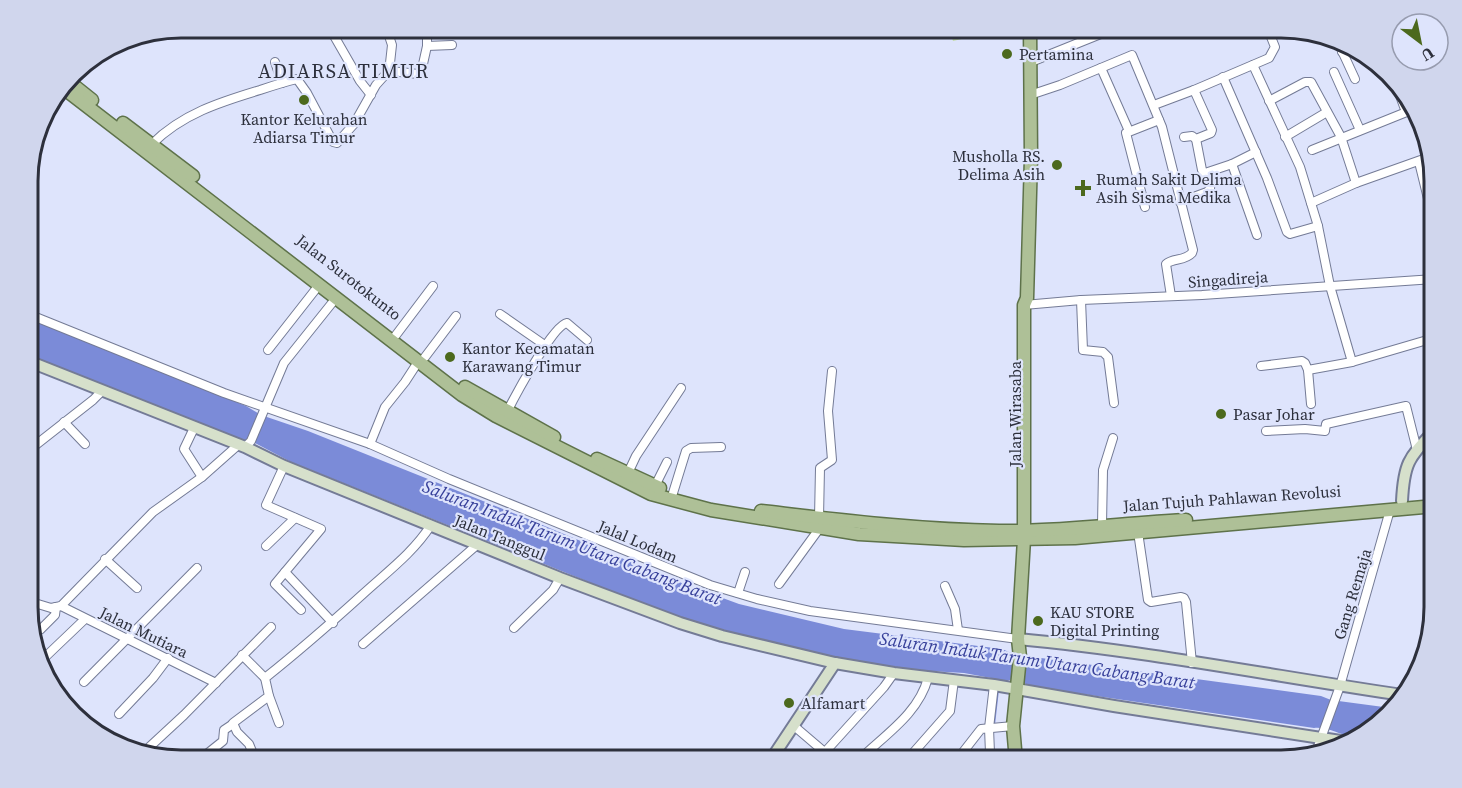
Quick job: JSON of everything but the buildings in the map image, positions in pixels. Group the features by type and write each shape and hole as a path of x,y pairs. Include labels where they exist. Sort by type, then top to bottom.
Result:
{"main road":[{"name":"Jalan Wirasaba","path":"1015,750 1013,726 1028,535 1027,303 1031,158 1030,38"},
{"name":"Jalan Surotokunto","path":"74,85 396,335 410,350"},
{"name":"Jalan Surotokunto","path":"68,92 336,298 410,350 488,411 536,432 623,476"},
{"name":"Jalan Surotokunto","path":"422,360 536,432"},
{"path":"623,476 711,504 819,524"},
{"path":"623,476 671,500 711,510 819,524 932,527 1028,535"},
{"name":"Jalan Tujuh Pahlawan Revolusi","path":"1028,535 1102,525 1424,500"},
{"name":"Jalan Tujuh Pahlawan Revolusi","path":"1028,535 1138,532 1424,507"}],"street":[{"path":"335,38 360,81 371,95"},
{"path":"389,72 392,45 390,38"},
{"path":"152,144 171,127 197,112 215,104 294,80 299,81 335,143 338,143 354,124 376,85 389,72 420,74 427,38"},
{"path":"1030,57 1055,52 1091,38"},
{"path":"1154,105 1269,58 1273,53 1272,38"},
{"path":"427,45 453,45"},
{"path":"1342,52 1355,79"},
{"path":"1030,95 1132,55 1159,120 1193,250 1188,257 1166,264 1171,296"},
{"path":"275,62 282,83"},
{"path":"1253,65 1299,167 1311,202 1330,286 1352,362"},
{"path":"1101,68 1128,131 1126,137 1145,207"},
{"path":"1334,72 1360,130"},
{"path":"1223,77 1256,152 1287,232 1290,234 1318,226"},
{"path":"1269,101 1309,81 1314,86 1341,136 1356,183"},
{"path":"1194,90 1212,130 1211,133 1196,140"},
{"path":"1312,150 1341,136 1406,112 1405,109"},
{"path":"1286,137 1326,112"},
{"path":"1128,131 1159,120"},
{"path":"1184,137 1192,136 1196,140 1202,170 1205,172 1232,164 1256,152"},
{"path":"1311,202 1356,183 1423,160"},
{"path":"1419,162 1424,182"},
{"path":"1232,164 1257,235"},
{"path":"1180,202 1207,192 1210,189 1211,178"},
{"name":"Singadireja","path":"1027,303 1424,280"},
{"path":"268,350 319,285"},
{"path":"396,335 433,286"},
{"path":"40,630 55,615 59,607 153,512 244,445 263,412 284,363 336,298"},
{"path":"1081,300 1083,350 1103,351 1107,357 1114,403"},
{"path":"500,314 546,346"},
{"path":"370,444 386,406 456,316"},
{"name":"Jalal Lodam","path":"38,318 263,412 370,444 449,479 710,585 810,611 958,630 1020,647"},
{"path":"507,412 560,325 565,323 571,326 587,340"},
{"path":"1308,370 1352,362 1424,341"},
{"path":"1261,366 1302,362 1307,365 1311,404"},
{"name":"Jalan Tanggul","path":"38,365 101,392 244,445 284,466 560,578 680,623 722,636 835,663 894,673 1016,687 1324,734 1338,739"},
{"path":"779,584 819,524 819,468 832,460 828,411 832,371"},
{"path":"623,476 681,388"},
{"path":"38,443 101,392"},
{"path":"1266,431 1305,429 1325,431 1326,424 1406,406 1417,450"},
{"path":"64,422 85,444"},
{"path":"194,428 184,449 202,477"},
{"path":"1102,525 1103,470 1113,438"},
{"path":"1402,501 1405,469 1424,442"},
{"path":"673,493 686,451 691,448 721,447"},
{"path":"655,486 667,462"},
{"path":"284,466 266,505 321,529 275,584 301,609"},
{"name":"Gang Remaja","path":"1319,746 1340,686 1390,510"},
{"path":"266,546 295,518"},
{"path":"264,678 333,622 406,555 419,542 430,525"},
{"path":"1138,532 1148,600 1151,602 1181,597 1186,602 1192,663"},
{"path":"363,644 478,544"},
{"path":"105,559 137,588"},
{"path":"84,682 196,568"},
{"path":"285,572 333,622"},
{"path":"738,593 745,572"},
{"path":"514,628 553,590 560,578"},
{"path":"945,586 955,609 958,630"},
{"name":"Jalan Mutiara","path":"38,604 59,607 216,682"},
{"path":"46,656 86,619"},
{"path":"149,747 271,627"},
{"path":"1020,647 1064,643 1395,694"},
{"path":"242,655 264,678 279,723"},
{"path":"119,714 153,678 168,658"},
{"path":"778,750 835,663"},
{"path":"827,750 894,673"},
{"path":"870,750 906,717 919,700 928,678"},
{"path":"916,750 950,711 954,680"},
{"path":"990,750 997,685"},
{"path":"212,750 223,741 224,730 269,696"},
{"path":"233,724 251,750"},
{"path":"794,726 823,750"},
{"path":"964,750 977,732 1013,726"}],"water":[{"name":"Saluran Induk Tarum Utara Cabang Barat","path":"38,320 246,406 261,415 308,431 679,582 739,604 844,629 1002,649 1027,660 1041,658 1321,696 1331,700 1384,707 1347,735 1322,728 1028,686 1015,680 1007,681 964,673 895,669 835,660 721,632 651,607 291,462 251,441 234,441 38,361"}],"waterway":[{"path":"994,725 998,690"}],"place":[{"name":"Pertamina","path":"1007,54"},
{"name":"Kantor Kelurahan Adiarsa Timur","path":"304,100"},
{"name":"Musholla RS. Delima Asih","path":"1057,165"},
{"name":"Rumah Sakit Delima Asih Sisma Medika","path":"1083,188"},
{"name":"Kantor Kecamatan Karawang Timur","path":"450,357"},
{"name":"Pasar Johar","path":"1221,414"},
{"name":"KAU STORE Digital Printing","path":"1038,621"},
{"name":"Alfamart","path":"789,703"}],"district":[{"name":"ADIARSA TIMUR","path":"344,71"}]}
